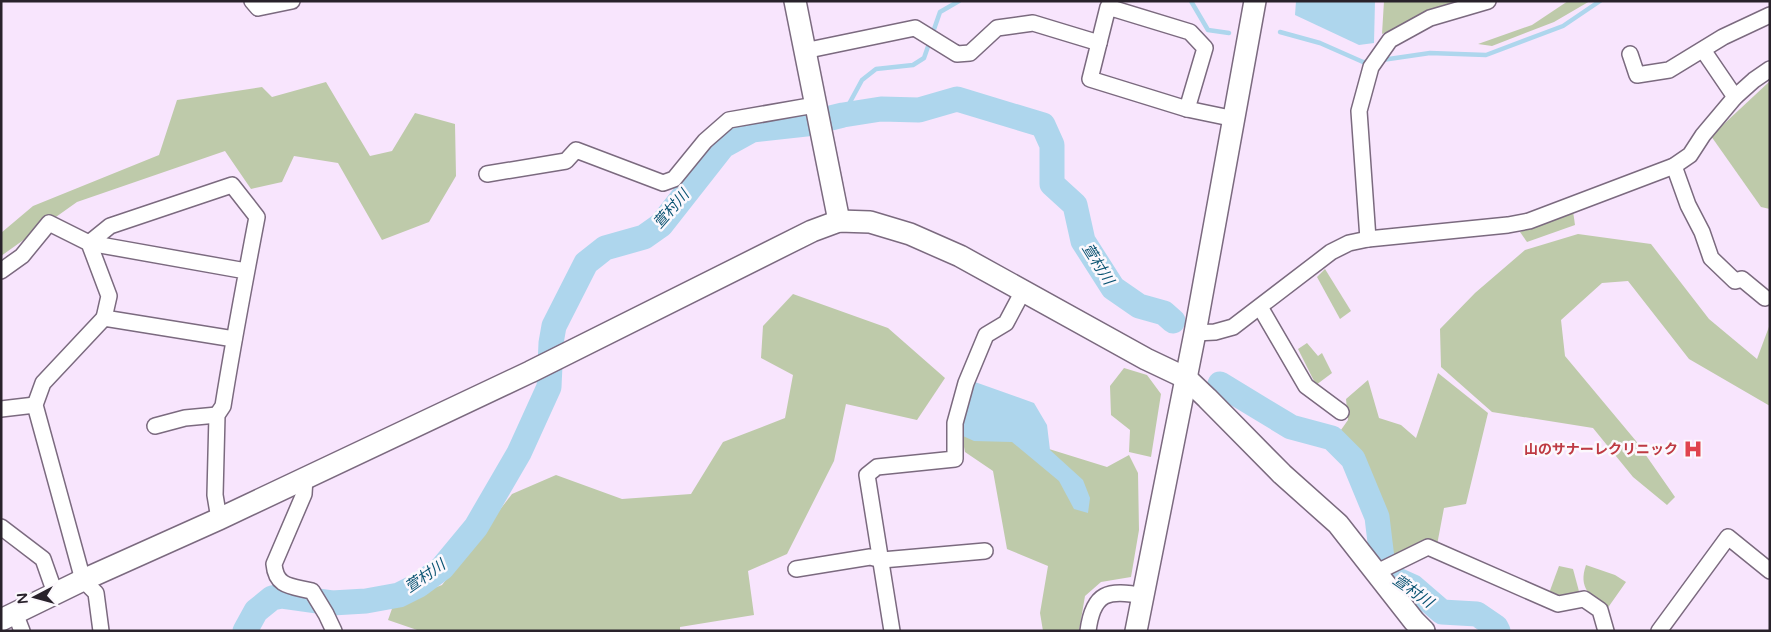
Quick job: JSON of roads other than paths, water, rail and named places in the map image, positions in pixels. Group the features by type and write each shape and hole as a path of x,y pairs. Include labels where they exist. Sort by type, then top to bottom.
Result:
{"street":[{"path":"252,1 258,8 292,1"},
{"path":"795,1 838,221"},
{"path":"1136,631 1195,333 1256,1"},
{"path":"1368,239 1359,111 1371,67 1390,40 1430,18 1488,1"},
{"path":"1187,109 1205,48 1190,32 1108,8 1090,79 1187,109 1235,119"},
{"path":"1630,54 1637,75 1669,70 1723,38 1770,15"},
{"path":"804,51 915,28 957,54 970,53 997,28 1033,23 1099,43"},
{"path":"1703,50 1735,96"},
{"path":"1195,333 1215,332 1233,327 1330,252 1349,243 1368,239 1508,225 1529,221 1674,166 1690,154 1735,96 1770,69"},
{"path":"487,174 566,161 576,150 663,183 674,179 705,140 729,120 815,106"},
{"path":"1674,166 1688,205 1702,232 1711,258 1735,282 1742,279 1765,298"},
{"path":"89,243 110,226 232,185 256,217 223,406 217,415 215,495 219,519"},
{"path":"13,621 55,593 219,519 554,361 812,231 838,221 870,222 910,234 960,256 1146,359 1186,378 1282,474 1338,524 1382,570 1414,621 1424,631"},
{"path":"1,271 22,256 49,223 89,243 246,271"},
{"path":"89,243 109,296 104,318 43,383 35,405 83,580 96,593 101,631"},
{"path":"892,631 867,475 877,467 955,459 955,423 966,383 986,336 1006,323 1023,291"},
{"path":"1260,306 1306,386 1341,412"},
{"path":"104,318 234,339"},
{"path":"1,409 35,405"},
{"path":"155,426 185,418 217,415"},
{"path":"305,478 304,494 274,564 275,575 281,583 312,591 334,631"},
{"path":"1,527 42,559 55,593"},
{"path":"1658,631 1728,537 1770,571"},
{"path":"1382,570 1428,547 1558,604 1584,598 1600,610 1606,631"},
{"path":"796,568 870,557 882,560 985,551"},
{"path":"1088,631 1090,614 1097,602 1112,593 1124,592 1144,596"}],"water":[{"path":"1296,1 1375,1 1374,43 1359,45 1295,15"},
{"path":"975,382 1034,403 1047,425 1050,450 1083,480 1090,498 1088,513 1074,509 1059,481 1012,442 974,441 963,436 963,414"}],"waterway":[{"path":"843,115 862,80 876,69 913,65 924,58 940,12 959,1"},
{"path":"1191,1 1208,30 1229,33"},
{"path":"1382,60 1430,53 1486,55 1563,26 1600,1"},
{"path":"1280,32 1320,43 1363,62 1369,62"},
{"name":"萱村川","path":"245,631 256,611 272,598 282,596 332,603 366,601 399,595 419,585 442,568 476,527 519,453 549,387 551,343 554,326 586,263 605,248 644,237 661,225 723,146 752,130 806,124 843,115 881,109 919,110 957,99 1043,125 1052,145 1052,184 1075,205 1083,241 1113,288 1139,306 1164,313 1173,321"},
{"name":"萱村川","path":"1220,384 1291,427 1332,438 1353,459 1377,517 1383,567 1393,578 1413,587 1442,612 1477,614 1496,627 1498,631"}],"place":[{"name":"山のサナーレクリニック","path":"1693,449"}]}
